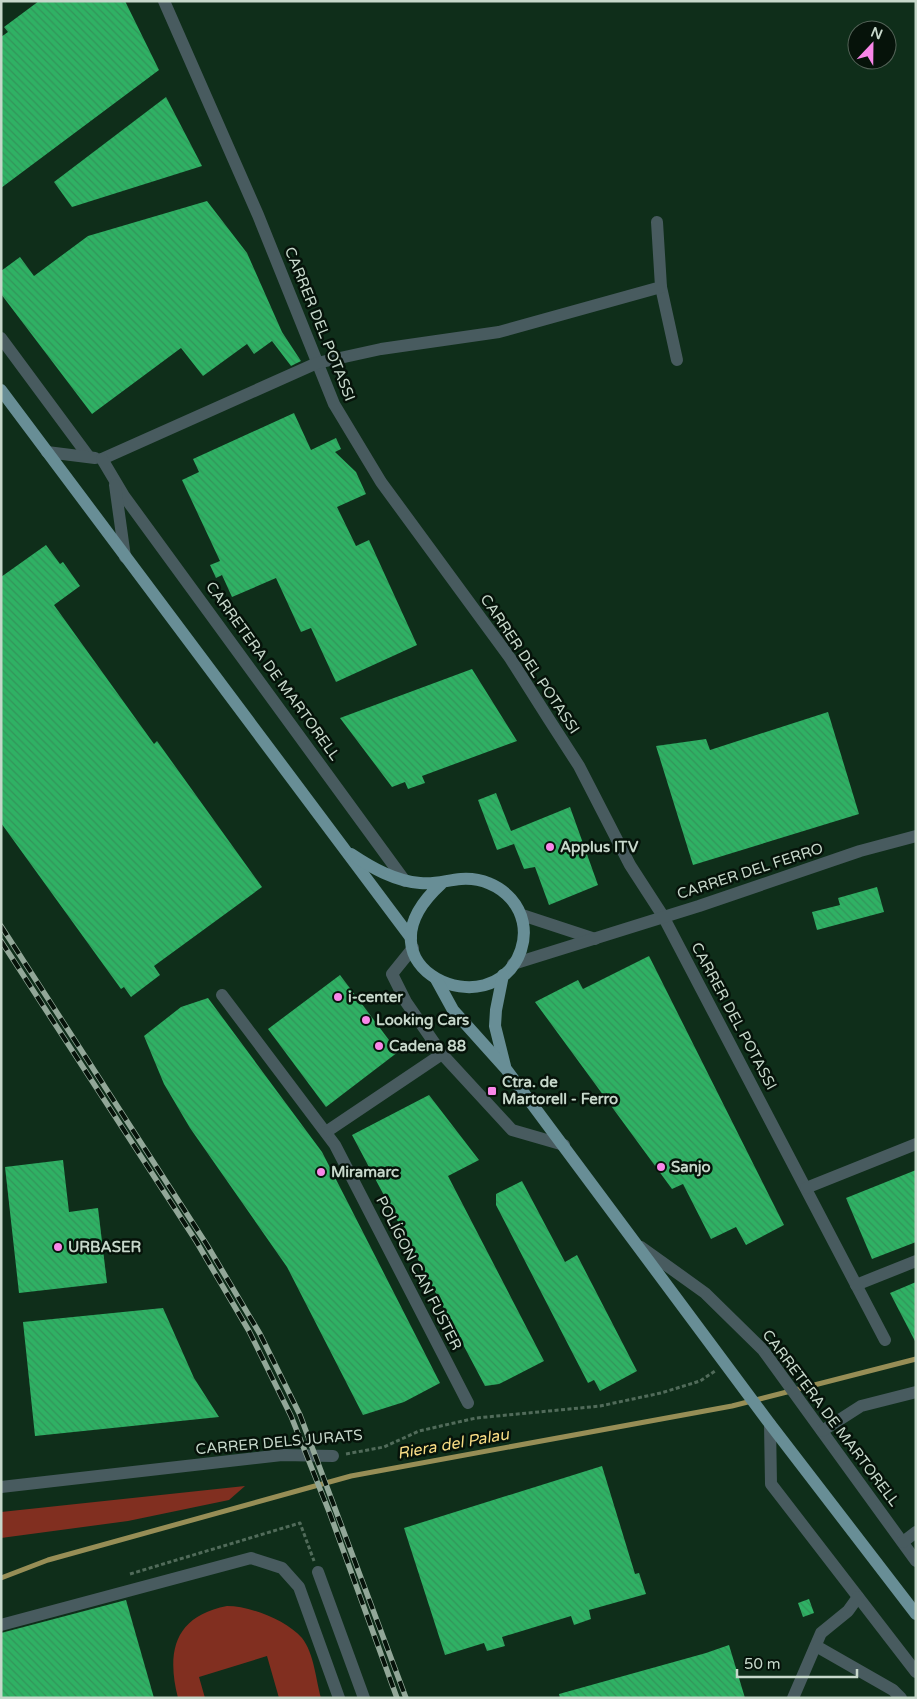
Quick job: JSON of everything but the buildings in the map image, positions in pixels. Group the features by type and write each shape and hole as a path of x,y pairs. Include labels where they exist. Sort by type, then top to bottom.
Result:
{"main road":[{"name":"CARRETERA DE MARTORELL","path":"1,390 412,943 418,961 428,974 458,987 470,987 482,985 503,975 513,964 523,942 524,924 522,915 510,897 493,885 482,881 462,879 441,884 405,881 369,866 344,850"},
{"path":"412,943 412,924 419,906 441,884"},
{"name":"CARRETERA DE MARTORELL","path":"503,975 495,1026 506,1069"},
{"name":"CARRETERA DE MARTORELL","path":"436,979 453,1010 506,1069 641,1247 770,1424 916,1614"}],"street":[{"name":"CARRER DEL POTASSI","path":"164,1 258,215 334,404 381,482 525,682 578,766 630,865 663,916 885,1340"},
{"path":"657,222 661,287 677,360"},
{"path":"47,452 96,458 317,363 381,349 499,332 572,314 661,287"},
{"name":"CARRETERA DE MARTORELL","path":"1,338 114,480 405,881"},
{"name":"CARRETERA DE MARTORELL","path":"114,480 125,557"},
{"name":"CARRER DEL FERRO","path":"513,964 595,939 860,851 916,836"},
{"path":"522,915 595,939"},
{"path":"412,943 392,974 406,1002 442,1054 512,1130 564,1145"},
{"name":"POLÍGON CAN FUSTER","path":"222,995 335,1145 468,1403"},
{"path":"326,1132 442,1054"},
{"path":"806,1188 916,1144"},
{"name":"CARRETERA DE MARTORELL","path":"641,1247 705,1293 763,1350 916,1561"},
{"path":"856,1285 916,1261"},
{"path":"822,1431 861,1406 916,1392"},
{"path":"770,1424 771,1484 916,1672"},
{"name":"CARRER DELS JURATS","path":"1,1487 282,1456 333,1456"},
{"path":"903,1542 916,1532"},
{"path":"1,1626 251,1558 282,1568 299,1587 339,1698"},
{"path":"318,1572 364,1698"},
{"path":"793,1698 821,1633 848,1610 858,1597"},
{"path":"816,1646 893,1690 901,1698"}],"path":[{"name":"CARRER DELS JURATS","path":"333,1456 384,1447 419,1431 476,1418 600,1406 661,1394 700,1381 726,1364"}],"shaded area":[{"path":"245,1486 229,1500 128,1521 1,1538 1,1512"},
{"path":"227,1606 257,1611 287,1625 295,1631 302,1638 309,1651 321,1698 279,1698 267,1656 199,1677 205,1698 178,1698 173,1665 178,1638 185,1627 196,1618 209,1611"}],"waterway":[{"name":"Riera del Palau","path":"1,1578 48,1560 351,1476 732,1406 916,1359"}],"railway":[{"path":"1,926 207,1245 260,1334 300,1415 406,1698"},
{"path":"1,941 196,1241 249,1331 291,1416 330,1514 397,1698"}],"place":[{"name":"Applus ITV","path":"550,847"},
{"name":"i-center","path":"338,997"},
{"name":"Looking Cars","path":"366,1020"},
{"name":"Cadena 88","path":"379,1046"},
{"name":"Ctra. de Martorell - Ferro","path":"492,1091"},
{"name":"Sanjo","path":"661,1167"},
{"name":"Miramarc","path":"321,1172"},
{"name":"URBASER","path":"58,1247"}]}
